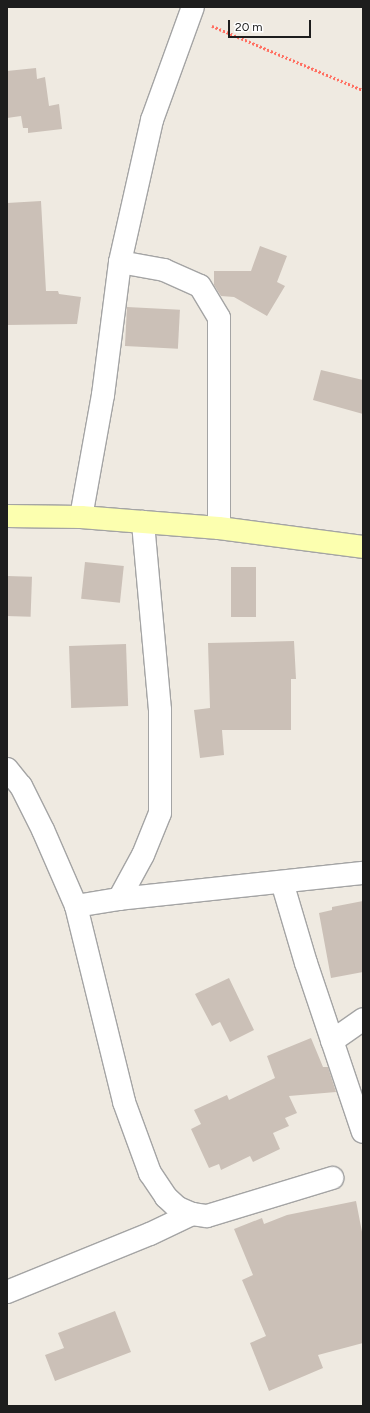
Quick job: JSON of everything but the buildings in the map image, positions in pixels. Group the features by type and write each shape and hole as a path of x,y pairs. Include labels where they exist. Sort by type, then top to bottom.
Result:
{"street":[{"path":"80,516 103,395 120,262 152,120 191,12"},
{"path":"120,262 164,270 200,286 219,318 219,528"},
{"path":"7,516 80,516 219,528 363,547"},
{"path":"119,899 143,855 160,814 160,710 143,522"},
{"path":"7,769 21,786 43,830 76,906 124,1102 150,1173 166,1197 178,1208 192,1214 208,1216 223,1213 332,1178"},
{"path":"76,906 119,899 363,873"},
{"path":"282,882 306,963 363,1132"},
{"path":"332,1041 363,1019"},
{"path":"7,1292 150,1234 192,1214"}],"path":[{"path":"191,12 363,90"}]}
